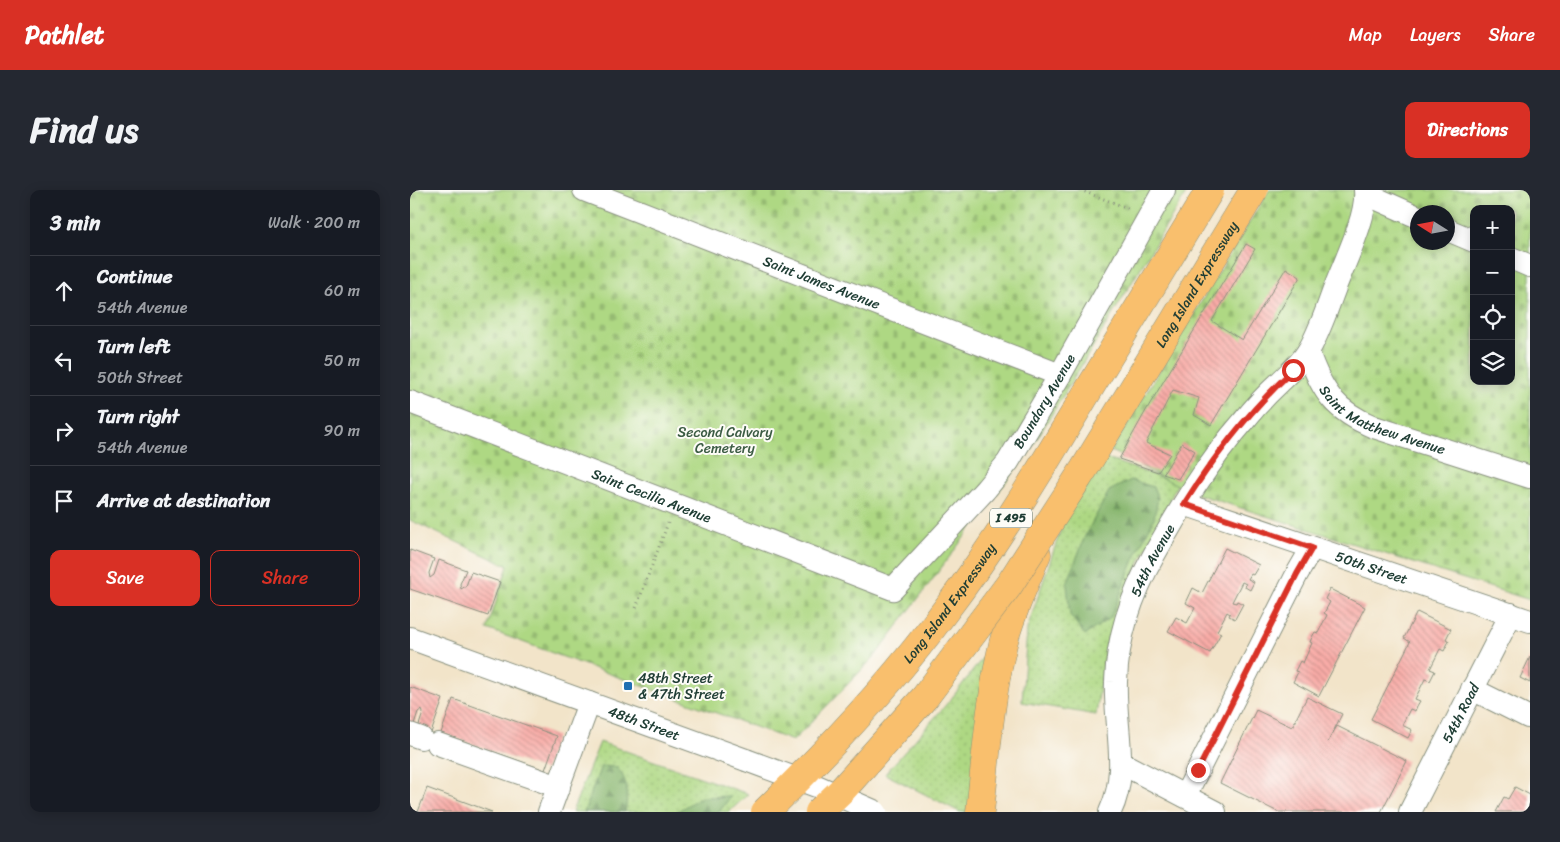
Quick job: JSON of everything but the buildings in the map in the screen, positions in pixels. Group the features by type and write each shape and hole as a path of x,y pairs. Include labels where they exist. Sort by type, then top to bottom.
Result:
{"highway":[{"name":"Long Island Expressway","path":"765,812 860,714 944,612 983,559 1020,504 1210,190"},
{"path":"779,812 868,721 992,565 1064,451 1222,190"},
{"path":"803,812 879,732 964,629 1038,525 1241,190"},
{"name":"Long Island Expressway","path":"819,812 849,782 924,697 1009,585 1084,469 1254,190"},
{"path":"980,812 992,707 1005,638 1072,467"}],"street":[{"name":"Saint James Avenue","path":"584,190 1060,375"},
{"name":"Boundary Avenue","path":"893,589 1001,472 1060,375 1164,190"},
{"path":"1308,352 1354,237 1362,214 1365,192 1410,213"},
{"path":"1455,233 1470,239"},
{"path":"1515,260 1530,266"},
{"name":"Saint Matthew Avenue","path":"1308,352 1325,390 1337,405 1350,416 1374,427 1530,477"},
{"name":"54th Avenue","path":"1110,812 1119,785 1121,763 1116,666 1137,588 1184,504 1226,442 1308,352"},
{"name":"Saint Cecilia Avenue","path":"410,402 893,589"},
{"name":"50th Street","path":"1184,504 1520,617"},
{"path":"1185,796 1297,574 1312,548"},
{"name":"54th Road","path":"1410,812 1472,689 1520,617"},
{"name":"48th Street","path":"410,638 819,787 876,812"},
{"path":"1472,689 1528,717"},
{"path":"549,812 589,703"},
{"path":"423,739 559,787"},
{"path":"1121,763 1215,812"}],"path":[{"path":"1080,190 1149,217"},
{"path":"636,608 675,504"}],"green space":[{"name":"Second Calvary Cemetery","path":"410,190 1188,190 1032,447 875,656 793,741 487,629 508,566 410,520"},
{"path":"1269,190 1530,190 1530,600 1191,492 1111,451"},
{"path":"1104,458 1178,483 1124,595 1106,646 1096,715 1022,702 1027,629 1064,520"},
{"path":"1131,480 1153,487 1158,498 1154,518 1135,557 1111,617 1085,635 1070,615 1067,584 1085,536 1109,491"},
{"path":"998,638 973,812 960,812 885,774 951,699"},
{"path":"600,742 748,794 729,812 572,812"},
{"path":"601,766 616,767 623,777 627,794 625,812 584,812"},
{"path":"731,796 719,812 676,812 701,797"}],"place":[{"name":"48th Street & 47th Street","path":"628,686"}],"route":[{"path":"1198,770 1312,548 1184,504 1200,478 1243,421 1293,370"}]}
